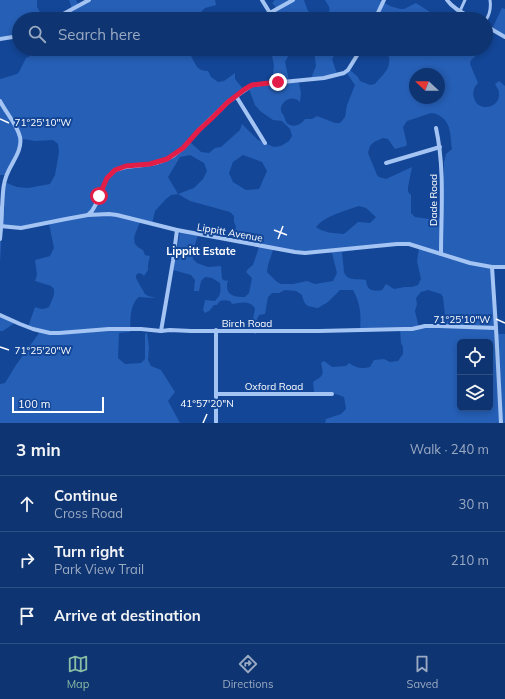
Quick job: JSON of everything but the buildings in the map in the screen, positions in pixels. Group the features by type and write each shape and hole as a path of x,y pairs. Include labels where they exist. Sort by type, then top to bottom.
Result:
{"street":[{"path":"67,12 89,0"},
{"path":"262,0 269,12"},
{"path":"272,12 293,0"},
{"path":"378,12 384,0"},
{"path":"447,0 449,4 460,11"},
{"path":"493,30 505,37"},
{"path":"0,39 12,37"},
{"path":"88,215 92,212 107,178 115,170 126,166 156,163 173,156 183,148 228,102 252,85 324,78 344,73 353,64 357,56"},
{"path":"236,96 265,143"},
{"path":"0,101 15,125 20,137 19,148 4,183 0,239"},
{"name":"Dade Road","path":"436,128 440,147 441,163 441,254"},
{"path":"386,164 440,147"},
{"name":"Lippitt Avenue","path":"1,226 21,228 88,215 109,214 177,230 305,253 409,244 470,262 492,267 505,267"},
{"path":"161,331 177,230"},
{"path":"492,267 501,423"},
{"name":"Birch Road","path":"0,315 32,329 59,333 109,329 141,329 161,331 319,331 412,329 425,326 496,328"},
{"path":"216,330 216,423"},
{"name":"Oxford Road","path":"216,394 332,394"}],"lane":[{"path":"460,11 465,0"},
{"path":"489,12 490,0"}],"shaded area":[{"path":"0,0 37,0 37,7 40,12 12,12 12,38 0,39"},
{"path":"69,0 76,0 80,7 92,0 215,0 216,5 205,8 201,12 67,12 72,9"},
{"path":"275,0 304,0 308,12 271,12 276,9 272,3"},
{"path":"325,0 379,0 400,9 404,9 416,3 430,12 329,12 329,7"},
{"path":"502,8 505,9 505,37 493,30"},
{"path":"30,56 191,56 199,69 208,71 211,77 218,82 224,81 235,73 235,79 244,90 237,95 190,142 201,152 209,153 215,148 221,147 240,130 242,124 258,140 274,147 281,146 289,141 292,136 290,129 282,121 273,120 260,111 255,105 249,89 272,82 274,65 272,56 288,56 285,62 289,81 299,83 301,93 300,102 296,99 288,99 283,104 281,109 286,122 294,126 301,123 305,119 312,119 317,116 335,123 340,123 345,117 347,105 355,85 346,72 348,70 358,77 360,81 370,85 375,84 387,69 389,65 388,56 475,56 470,64 478,83 473,92 476,103 484,107 493,105 499,98 499,92 495,84 499,81 505,86 505,268 494,269 497,334 505,334 505,423 325,423 326,419 341,414 346,409 344,397 333,393 314,392 313,382 323,373 321,363 324,361 332,367 346,366 349,363 359,368 364,368 370,367 374,360 384,359 390,362 398,361 403,354 400,330 360,332 360,310 358,300 353,290 340,290 328,302 318,308 305,304 302,295 296,291 285,290 279,293 272,293 268,297 265,314 259,315 257,319 256,334 254,334 253,319 255,308 250,304 232,304 230,301 222,300 205,313 203,310 205,300 215,301 217,299 220,293 220,283 212,278 205,277 201,281 199,291 194,291 195,280 191,275 173,270 180,232 198,235 192,253 193,259 197,263 208,267 221,266 222,279 226,281 228,280 228,292 236,296 245,297 249,293 252,278 246,272 253,265 259,247 233,240 236,227 234,216 230,212 190,201 178,194 171,195 155,211 152,224 140,222 134,238 138,248 143,250 145,255 150,256 148,270 144,276 139,273 136,275 136,278 145,294 155,298 139,297 136,300 131,313 130,332 119,333 118,358 125,364 141,363 145,359 145,334 147,333 149,347 148,360 151,366 161,370 175,392 168,401 180,423 0,423 0,384 5,383 39,333 28,327 35,307 45,309 49,307 54,295 54,289 51,286 35,281 37,275 35,260 50,256 54,248 49,224 27,228 2,227 0,263 0,226 4,211 4,182 17,187 28,188 50,184 55,175 59,152 58,144 53,140 35,141 23,139 5,175 0,175 0,79 19,72 26,58","holes":["431,113 437,114 447,122 449,126 452,149 446,154 444,162 442,218 429,219 415,217 411,213 411,195 408,192 408,187 412,167 386,179 379,177 368,153 370,146 374,142 383,138 388,139 395,149 406,146 407,144 403,127 407,121","190,155 204,163 207,171 203,179 194,188 178,194 168,177 180,157","243,155 262,162 267,171 259,189 246,190 233,182 229,173 233,162","359,206 366,208 376,217 370,223 358,222 344,234 326,232 316,227 330,216","398,244 419,248 417,261 421,279 418,285 394,289 386,284 382,290 375,291 370,290 367,286 366,280 350,278 344,272 342,252","273,250 332,253 337,273 333,281 315,284 307,281 293,284 281,284 267,272","428,290 441,294 443,297 446,325 419,328 415,311 417,304 416,298 421,292"]},
{"path":"315,56 334,56 332,59 337,74 311,78 316,66"},
{"path":"0,316 16,322 3,331 0,331"}],"district":[{"name":"Lippitt Estate","path":"201,251"}],"route":[{"path":"99,196 107,178 115,170 126,166 156,163 173,156 183,148 228,102 245,89 252,85 278,82"}]}
